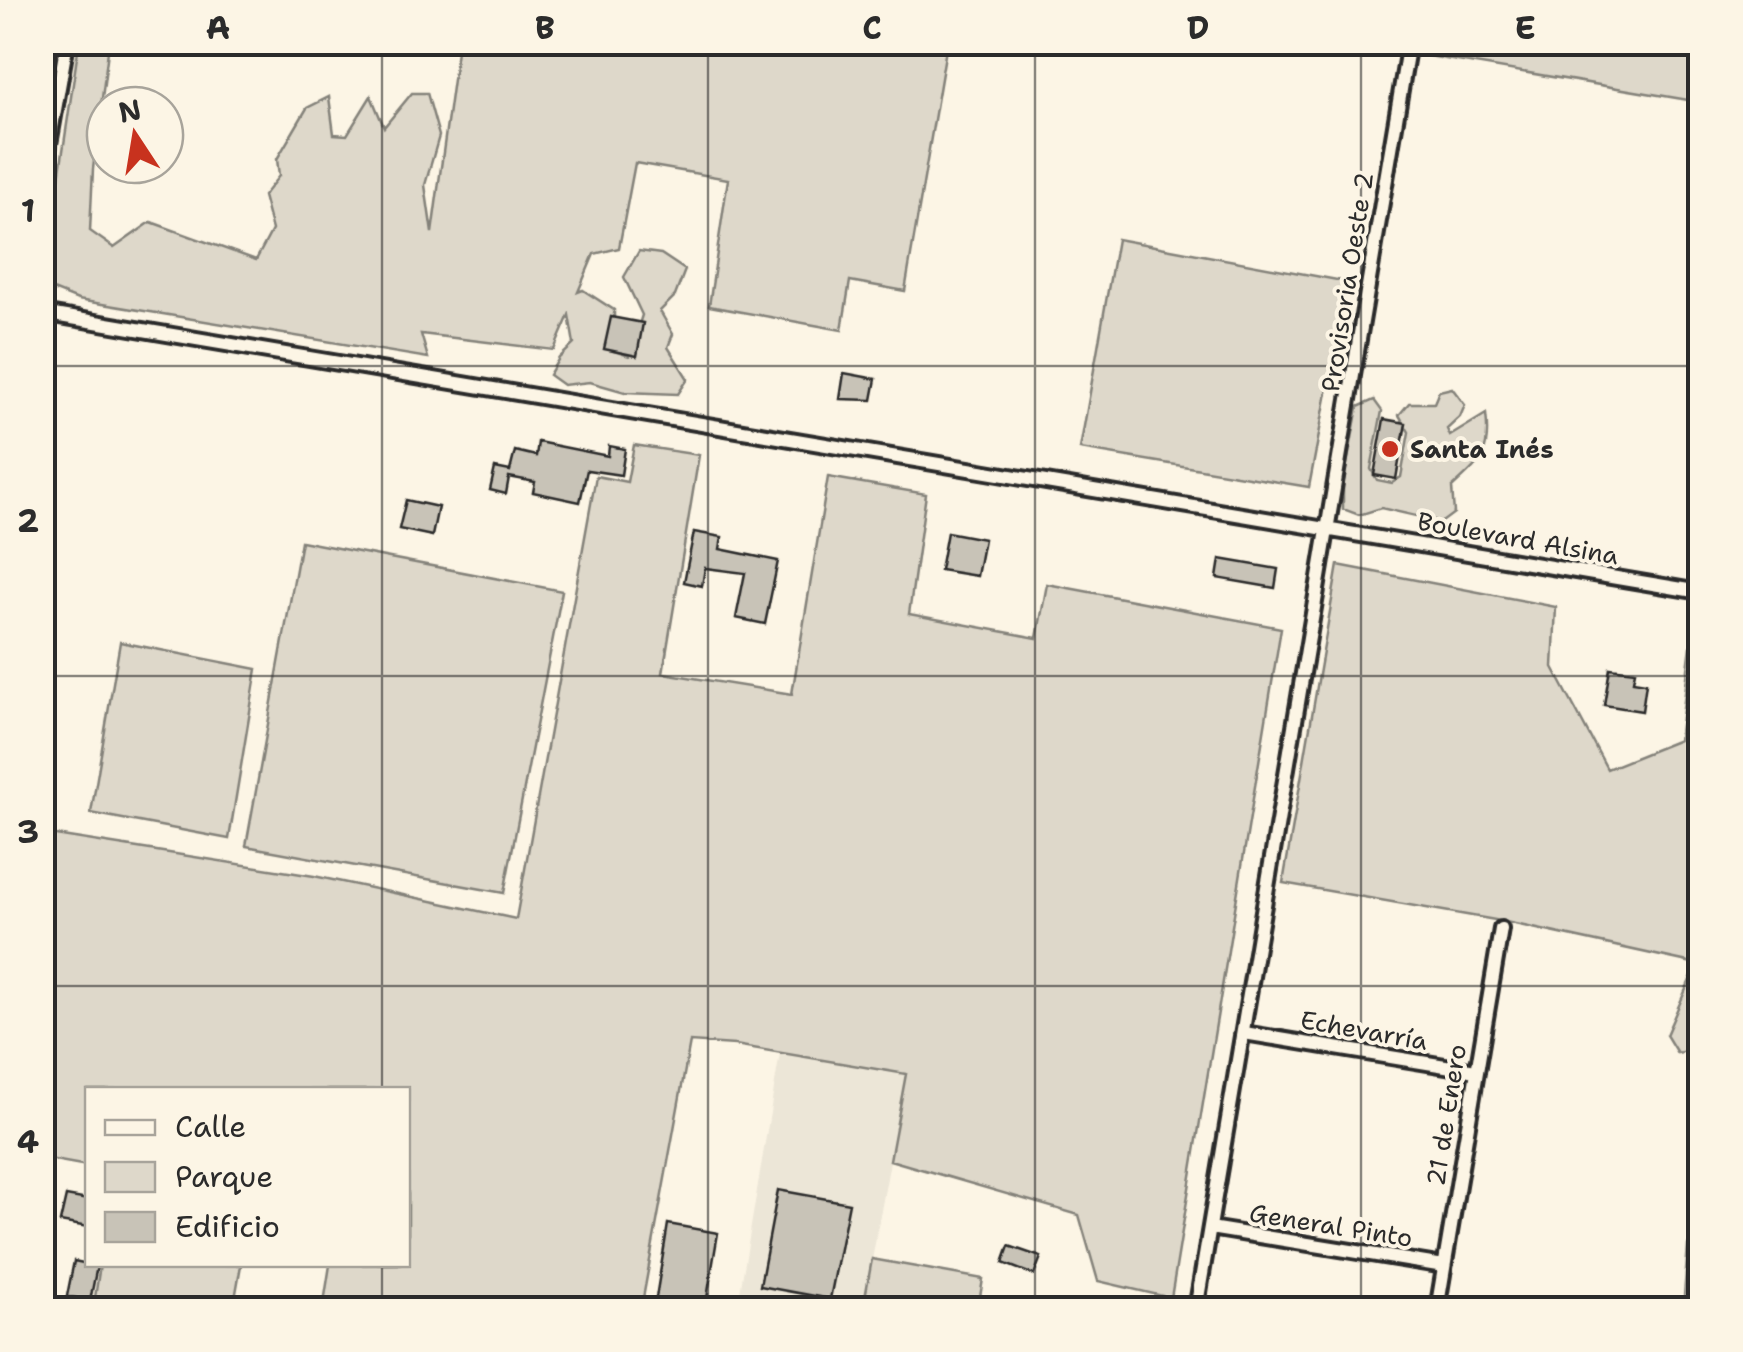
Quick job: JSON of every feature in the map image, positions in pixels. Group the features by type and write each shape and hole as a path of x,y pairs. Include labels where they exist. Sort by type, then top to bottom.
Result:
{"street":[{"path":"42,184 68,42"},
{"name":"Provisoria Oeste 2","path":"1329,529 1410,42"},
{"name":"Boulevard Alsina","path":"42,312 1700,592"},
{"path":"1196,1310 1329,529"},
{"name":"21 de Enero","path":"1437,1310 1500,928"},
{"name":"Echevarría","path":"1244,1032 1476,1072"},
{"name":"General Pinto","path":"1210,1228 1444,1266"}],"shaded area":[{"path":"780,1053 906,1074 863,1309 737,1310"}],"green space":[{"path":"1431,42 1700,43 1700,102 1428,56"},
{"path":"79,43 109,43 104,85 85,85 85,185 92,185 90,231 114,248 151,222 256,260 272,230 263,196 279,176 277,159 307,108 329,97 334,134 347,135 371,96 384,127 412,93 427,93 439,136 425,185 432,233 458,43 947,43 905,291 850,281 842,330 709,306 728,179 635,163 619,248 594,254 578,292 583,290 614,310 614,351 629,356 642,315 624,277 639,251 661,254 685,270 675,296 660,311 673,334 668,347 688,379 678,394 625,392 590,382 563,385 549,375 574,344 569,315 554,350 421,334 428,358 78,300 43,286"},
{"path":"1117,239 1348,282 1309,487 1080,449"},
{"path":"1452,388 1465,405 1460,417 1447,429 1450,436 1486,414 1487,428 1482,456 1452,488 1454,513 1442,522 1381,508 1359,515 1343,509 1343,485 1358,407 1374,400 1382,411 1371,469 1377,480 1392,483 1401,477 1409,432 1399,415 1409,403 1434,403 1439,391"},
{"path":"634,445 699,455 663,673 792,694 828,477 926,494 909,614 1037,638 1047,584 1281,628 1171,1298 1098,1281 1079,1215 890,1160 906,1074 735,1045 690,1042 641,1309 323,1309 330,1267 410,1267 410,1087 85,1087 85,1166 43,1158 43,833 314,876 516,919 596,476 627,482"},
{"path":"301,541 562,591 504,893 246,846"},
{"path":"1338,565 1556,607 1553,667 1607,769 1679,740 1693,630 1700,631 1700,1048 1677,1053 1666,1035 1697,964 1501,921 1283,883"},
{"path":"120,642 257,669 229,839 91,813"},
{"path":"1700,1220 1700,1309 1683,1309 1688,1245"},
{"path":"872,1259 983,1279 978,1309 863,1309"},
{"path":"100,1267 241,1267 233,1310 120,1310 94,1304"}],"building":[{"path":"611,317 643,323 637,356 604,349"},
{"path":"844,373 876,379 872,400 840,399"},
{"name":"Santa Inés","path":"1384,419 1406,423 1396,479 1374,475"},
{"path":"538,442 608,456 609,446 625,449 621,475 587,470 580,502 533,492 535,482 509,477 506,494 490,490 495,468 510,471 515,451 536,456"},
{"path":"406,500 438,507 432,536 399,529"},
{"path":"694,532 722,537 720,549 778,561 765,624 736,618 745,573 705,568 702,586 684,582"},
{"path":"947,532 984,539 977,576 940,570"},
{"path":"1220,559 1278,569 1275,588 1217,578"},
{"path":"1610,668 1635,671 1633,681 1646,683 1642,711 1604,705"},
{"path":"778,1190 849,1203 830,1299 760,1286"},
{"path":"66,1196 85,1199 85,1226 60,1222"},
{"path":"668,1224 718,1233 705,1310 654,1310"},
{"path":"1009,1246 1041,1257 1034,1275 1003,1263"},
{"path":"74,1261 85,1263 85,1267 97,1267 90,1301 67,1296"}],"place":[{"name":"Santa Inés","path":"1390,449"}]}
